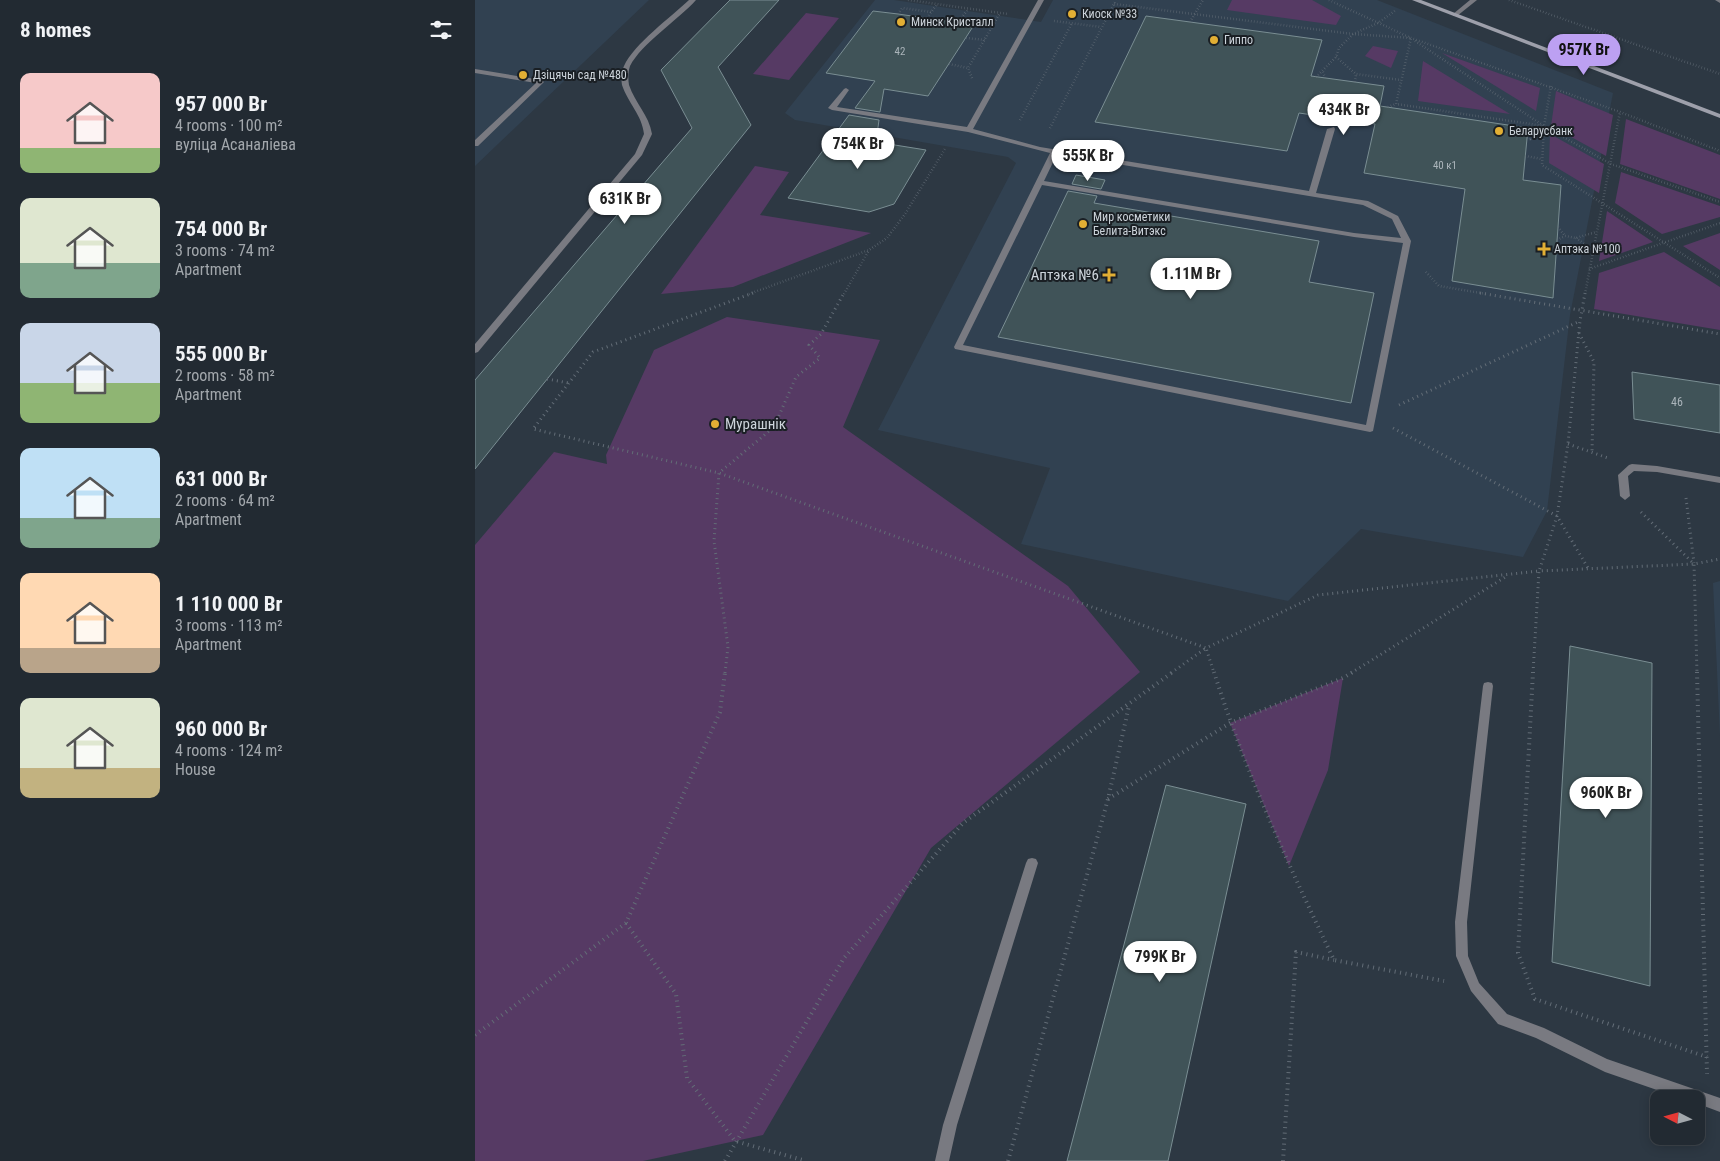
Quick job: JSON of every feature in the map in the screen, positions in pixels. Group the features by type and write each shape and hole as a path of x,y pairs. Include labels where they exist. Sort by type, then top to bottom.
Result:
{"main road":[{"path":"1415,0 1720,116"}],"lane":[{"path":"475,350 638,155 648,135 644,119 626,86 627,67 641,49 693,0"},
{"path":"969,130 1041,0"},
{"path":"1455,15 1474,0"},
{"path":"475,71 541,82 475,144"},
{"path":"846,90 833,108 969,130 1055,151 1365,202 1395,218 1407,241 1370,429 958,347 1041,183 1055,151"},
{"path":"1311,194 1331,130"},
{"path":"1041,183 1345,233 1407,241"},
{"path":"1625,496 1623,475 1632,468 1657,469 1720,480"},
{"path":"1488,686 1461,922 1462,956 1475,987 1503,1019 1539,1033 1605,1064 1679,1090"},
{"path":"942,1161 950,1126 1032,863"},
{"path":"1705,1099 1720,1104"}],"path":[{"path":"909,0 1016,16"},
{"path":"1039,148 1116,0"},
{"path":"1190,22 1203,0"},
{"path":"1329,0 1411,38 1551,86 1720,151"},
{"path":"1509,0 1720,74"},
{"path":"927,18 937,4"},
{"path":"1114,4 1353,34 1411,38 1543,126 1611,164 1720,202"},
{"path":"898,14 902,8 932,12"},
{"path":"1316,76 1323,72 1336,57 1339,48 1353,34 1378,23 1398,8"},
{"path":"958,23 968,9"},
{"path":"968,68 1000,13"},
{"path":"1051,21 1101,27"},
{"path":"1009,141 1072,23"},
{"path":"966,38 985,40"},
{"path":"1395,108 1411,38"},
{"path":"1336,57 1356,74 1401,80"},
{"path":"949,64 968,68"},
{"path":"968,68 974,82 990,92"},
{"path":"1323,72 1325,78"},
{"path":"1355,82 1356,74"},
{"path":"1551,86 1543,126 1542,165 1720,278"},
{"path":"1387,107 1397,104 1514,124 1543,126"},
{"path":"1620,112 1582,312 1568,444 1557,516 1539,571 1518,953 1535,999 1707,1056"},
{"path":"1529,137 1531,124"},
{"path":"969,130 949,144 905,214 887,238 869,250 593,352 533,428 719,473 1206,648"},
{"path":"1525,156 1543,159"},
{"path":"1589,270 1720,223"},
{"path":"1558,227 1565,236"},
{"path":"1576,238 1596,232"},
{"path":"1557,240 1565,236 1576,238 1593,250"},
{"path":"475,1035 626,922 720,712 729,647 714,541 719,473 774,427 796,377 821,358 809,345 821,334 869,250"},
{"path":"1582,312 1720,334"},
{"path":"1373,417 1581,322"},
{"path":"1579,333 1594,362 1592,452"},
{"path":"547,379 569,383"},
{"path":"1568,444 1632,468"},
{"path":"1683,474 1694,564 1707,1056 1705,1099"},
{"path":"1625,496 1694,564"},
{"path":"1557,516 1588,568"},
{"path":"725,1161 844,958 963,823 1206,648 1318,595 1539,571 1694,564 1720,559"},
{"path":"1108,800 1230,723 1343,678 1510,575"},
{"path":"1206,648 1230,723 1289,866 1334,960"},
{"path":"1008,1161 1108,800 1129,705"},
{"path":"626,922 676,994 687,1078 735,1141 806,1161"},
{"path":"1283,1161 1296,952 1475,987"}],"shaded area":[{"name":"Дзіцячы сад №480","path":"475,0 649,0 475,166"},
{"path":"875,0 894,0 1041,22 1053,0 1377,0 1613,93 1570,315 1547,511 1523,557 1361,529 1288,601 1021,544 1050,468 878,430 1016,163 1008,157 795,120 785,113"},
{"path":"1232,0 1312,0 1341,16 1336,25 1227,10"},
{"path":"806,13 839,18 789,80 753,74"},
{"path":"1373,46 1398,51 1391,68 1365,56"},
{"path":"1442,53 1540,88 1536,111"},
{"path":"1423,61 1510,114 1418,101"},
{"path":"1556,91 1613,115 1606,156 1551,126"},
{"path":"1626,119 1720,155 1720,199 1620,164"},
{"path":"1550,134 1604,164 1599,193 1549,163"},
{"path":"755,166 789,172 760,215 871,233 733,287 661,294"},
{"path":"1621,172 1720,206 1720,217 1662,234 1615,203"},
{"path":"1607,211 1653,242 1599,261"},
{"path":"1720,233 1720,270 1683,246"},
{"path":"1664,252 1720,287 1720,330 1594,309 1599,273"},
{"path":"727,317 880,340 843,427 1068,586 1140,672 931,848 763,1135 643,1161 475,1161 475,545 554,452 607,464 606,455 654,350"},
{"path":"1720,581 1720,736 1713,583"},
{"path":"1343,678 1328,770 1289,866 1230,723"}],"building":[{"path":"730,0 779,0 718,67 751,125 475,469 475,380 692,128 661,70"},
{"path":"873,11 974,25 928,96 884,89 880,112 855,108 875,81 826,73"},
{"path":"1146,16 1322,40 1311,76 1384,86 1380,106 1528,128 1523,180 1561,185 1553,298 1452,281 1465,189 1364,173 1375,124 1299,113 1287,151 1095,122"},
{"path":"849,115 879,120 876,142 926,150 894,204 869,212 788,198"},
{"path":"1076,175 1105,180 1101,189 1072,184"},
{"path":"1068,191 1097,196 1094,203 1319,241 1309,282 1374,293 1351,403 998,337"},
{"path":"1632,372 1720,385 1720,433 1634,419"},
{"path":"1570,646 1652,663 1650,986 1552,962"},
{"path":"1166,785 1246,804 1168,1161 1067,1161"}],"place":[{"name":"Киоск №33","path":"1072,14"},
{"name":"Минск Кристалл","path":"901,22"},
{"name":"Гиппо","path":"1214,40"},
{"name":"Дзіцячы сад №480","path":"523,75"},
{"name":"Беларусбанк","path":"1499,131"},
{"name":"Мир косметики Белита-Витэкс","path":"1083,224"},
{"name":"Аптэка №100","path":"1544,249"},
{"name":"Аптэка №6","path":"1109,275"},
{"name":"Мурашнік","path":"715,424"}]}
